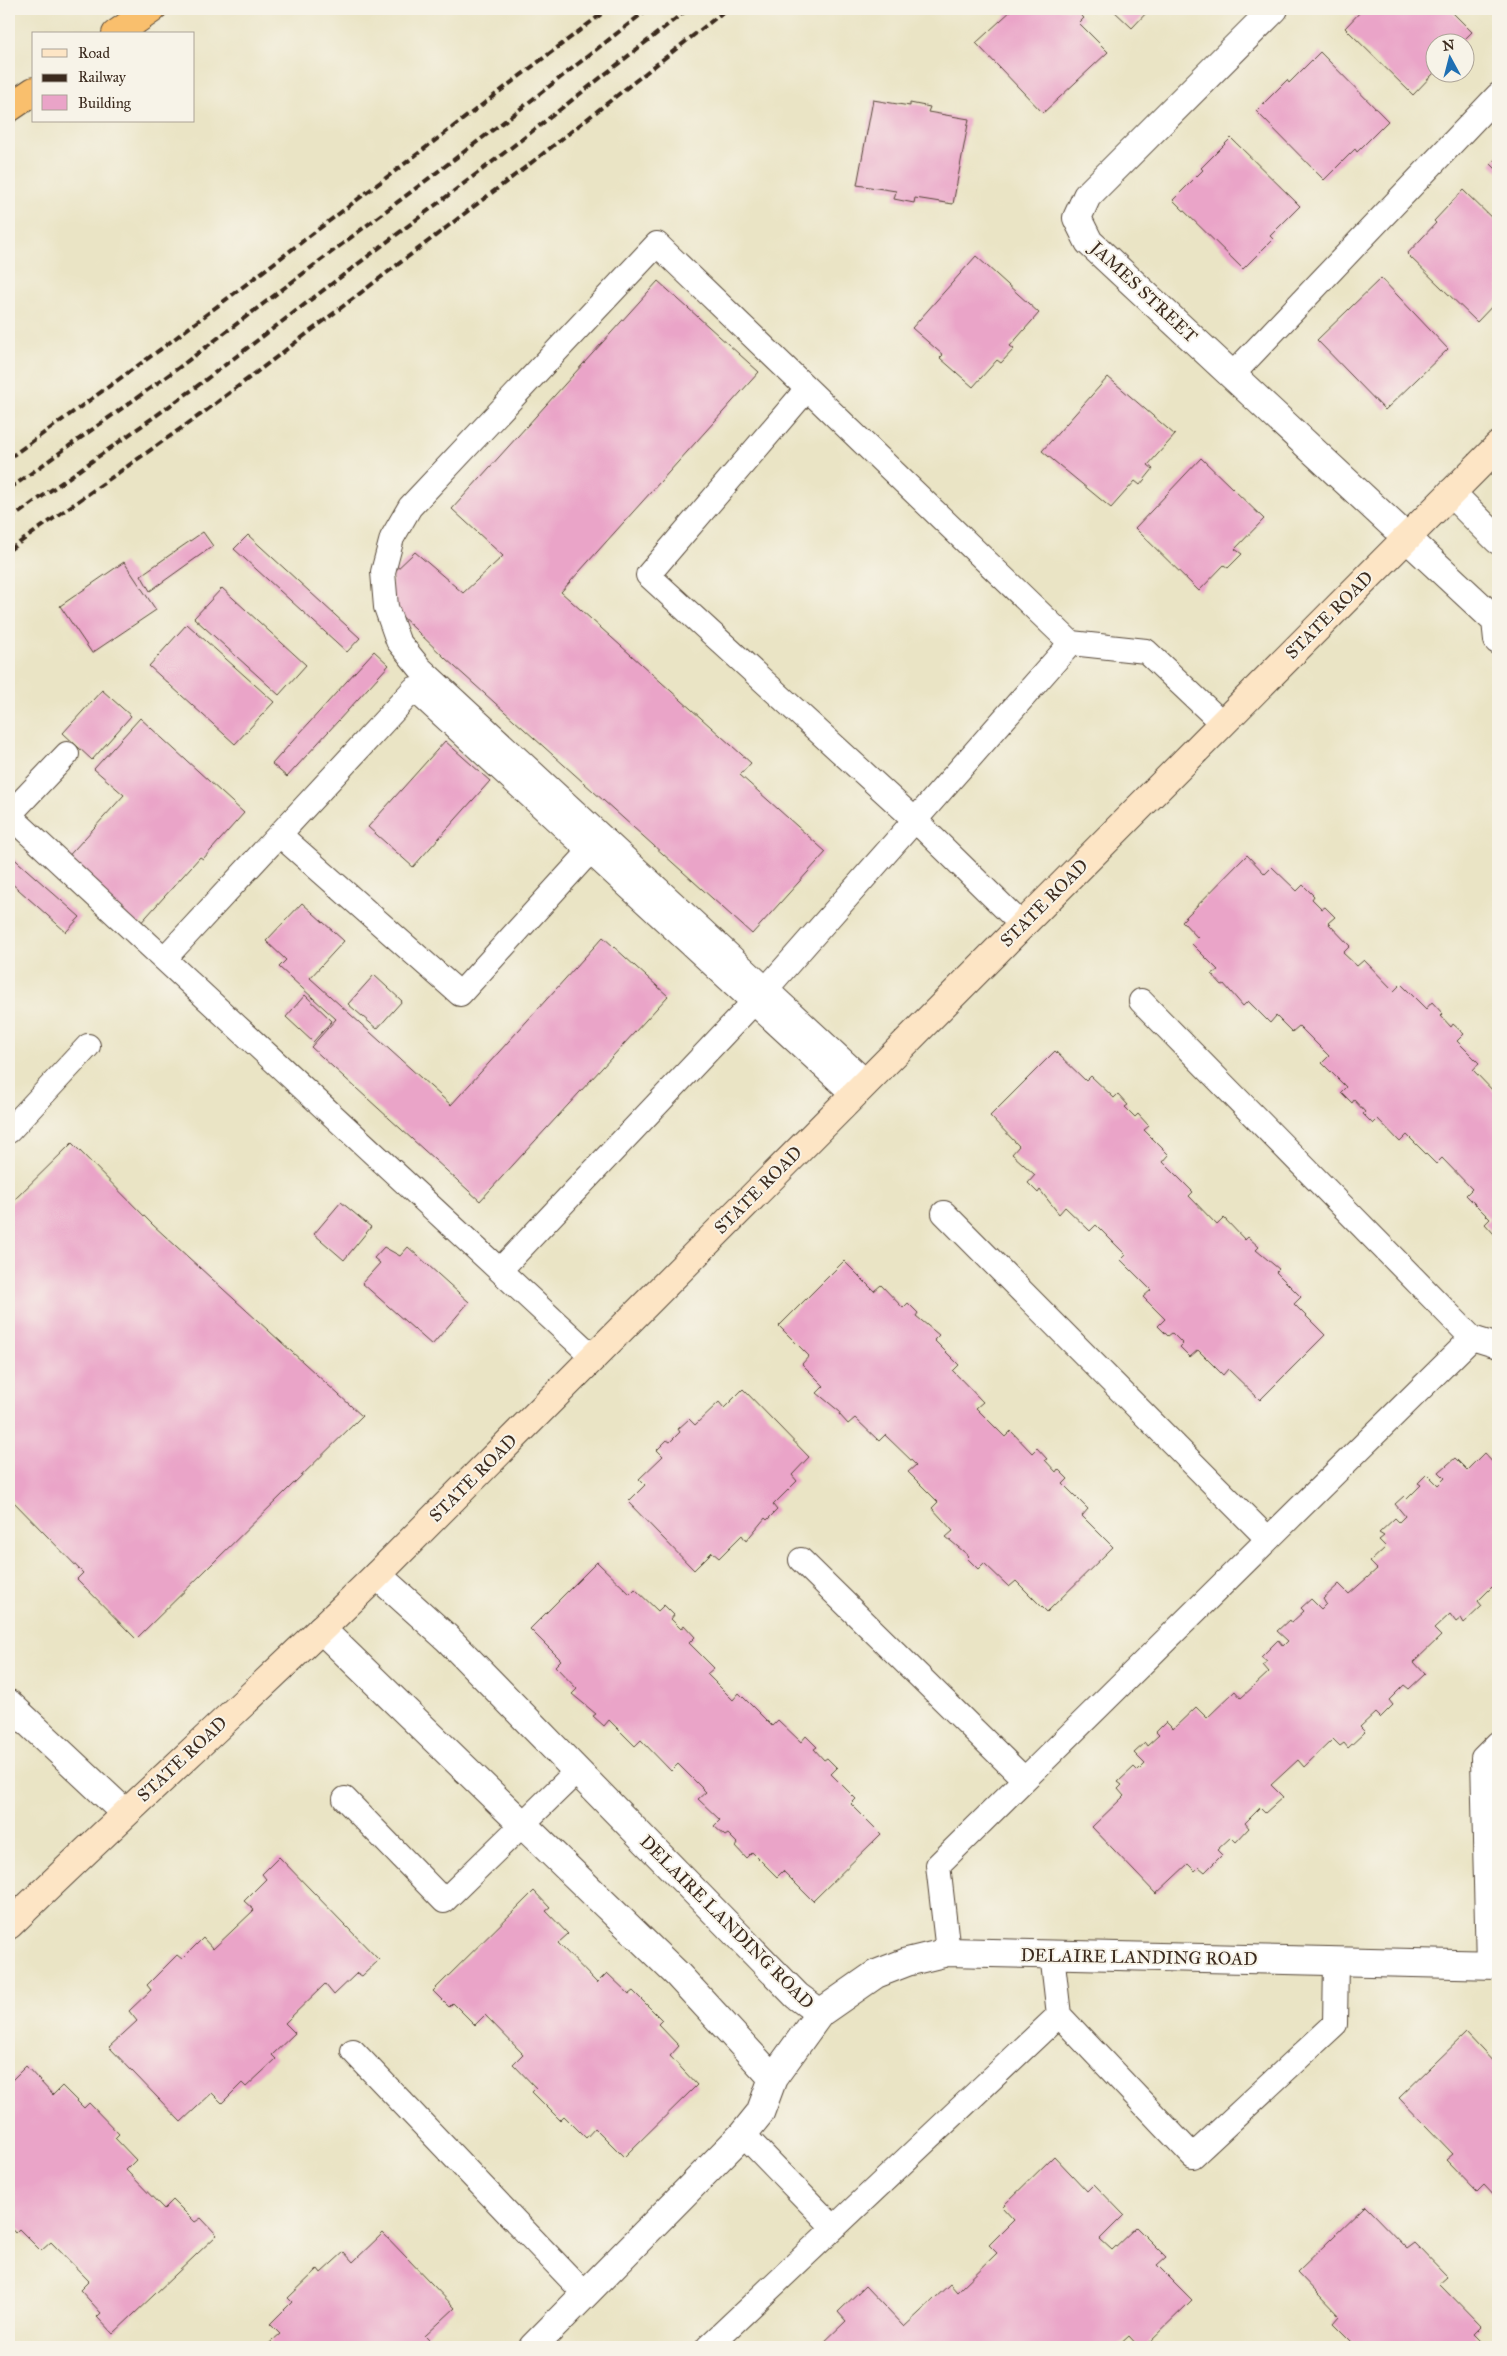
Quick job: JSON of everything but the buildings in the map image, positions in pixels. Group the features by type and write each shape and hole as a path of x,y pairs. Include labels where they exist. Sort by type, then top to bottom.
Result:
{"highway":[{"path":"119,32 152,9"},
{"path":"9,108 32,92"}],"main road":[{"name":"STATE ROAD","path":"9,1925 124,1812 321,1629 376,1575 1498,446"}],"street":[{"name":"JAMES STREET","path":"1274,9 1087,196 1078,218 1089,242 1496,621 1498,640"},
{"path":"1451,493 1498,540"},
{"name":"DELAIRE LANDING ROAD","path":"376,1575 448,1638 797,1996 820,2013 876,1974 907,1962 948,1952 1493,1965"},
{"path":"321,1629 678,1975 773,2078"},
{"path":"9,1704 124,1812"},
{"path":"533,2347 743,2134 760,2113 773,2078 820,2013"}],"lane":[{"path":"1232,375 1498,95"},
{"path":"860,1088 760,996 420,668 398,641 386,607 383,572 392,538 410,507 657,244 1071,643 1146,651 1222,723"},
{"path":"807,389 648,575 915,820 1022,926"},
{"path":"500,1270 760,996 1071,643"},
{"path":"164,959 414,690 590,851 760,996"},
{"path":"67,754 9,815 593,1357"},
{"path":"280,834 460,994 590,851"},
{"path":"1141,1002 1472,1338 1498,1346"},
{"path":"9,1131 88,1046"},
{"path":"944,1213 1268,1539"},
{"path":"948,1952 938,1865 1472,1338"},
{"path":"801,1560 1024,1779"},
{"path":"1493,1965 1483,1758 1498,1743"},
{"path":"345,1798 444,1901 577,1771"},
{"path":"1052,1954 1059,2015 1193,2156 1335,2024 1336,1962"},
{"path":"708,2347 1059,2015"},
{"path":"353,2050 586,2295"},
{"path":"743,2134 834,2228"}],"railway":[{"path":"9,458 161,349 608,9"},
{"path":"9,489 177,369 510,117 648,9"},
{"path":"9,520 192,390 525,137 688,9"},
{"path":"9,550 207,410 540,156 727,9"}]}
